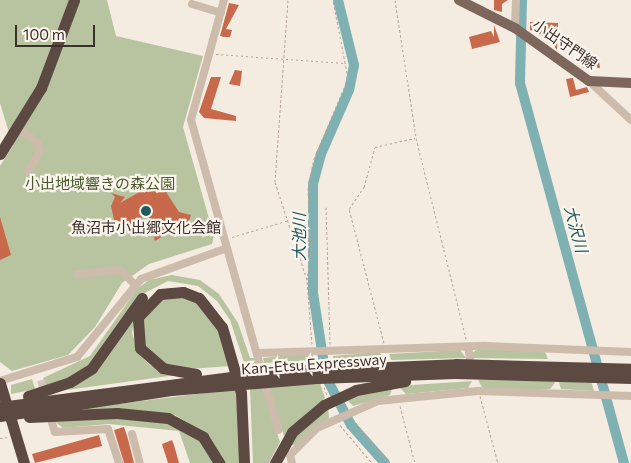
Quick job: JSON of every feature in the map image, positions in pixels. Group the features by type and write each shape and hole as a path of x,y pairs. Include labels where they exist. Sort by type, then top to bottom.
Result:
{"highway":[{"path":"0,154 41,88 74,0"},
{"path":"0,420 16,409 85,374 104,357 144,297 162,286 183,284 209,297 232,333 249,404 250,463"},
{"path":"231,377 180,372 150,360 136,335 144,306 160,294 183,292 204,302 218,320 239,380 244,463"},
{"name":"Kan-Etsu Expressway","path":"606,372 631,368"},
{"name":"Kan-Etsu Expressway","path":"338,373 589,371"},
{"name":"Kan-Etsu Expressway","path":"0,416 16,409 231,377 269,374 318,377 338,373 589,371 606,372 631,378"},
{"path":"275,463 292,432 326,403 345,394 413,380 504,373"},
{"path":"0,382 24,463"},
{"path":"0,406 4,437 16,463"},
{"name":"Kan-Etsu Expressway","path":"0,406 16,409"},
{"path":"16,409 118,413 168,418 203,437 219,463"}],"main road":[{"name":"小出守門線","path":"459,0 515,28 589,82 631,83"}],"street":[{"path":"224,0 191,120 259,353 278,430"},
{"path":"515,28 516,0"},
{"path":"192,4 220,13"},
{"path":"589,82 631,120"},
{"path":"17,128 37,142 40,151 28,172"},
{"path":"0,382 65,364 88,349 134,284 155,272 228,248"},
{"path":"77,274 121,270 134,284"},
{"path":"468,347 470,358"},
{"path":"259,353 313,349 386,350 468,347 585,348 631,352"},
{"path":"39,371 41,380"},
{"path":"291,459 334,417 350,409 398,397 477,387 631,396"},
{"path":"52,423 55,432 108,429 119,463"},
{"path":"132,434 140,463"}],"path":[{"path":"288,0 275,182 290,220 307,280"},
{"path":"313,349 307,280 310,213 308,189 314,159 348,78 333,0"},
{"path":"395,0 416,138 468,347"},
{"path":"210,54 346,63"},
{"path":"386,350 349,209 364,187 375,147 416,138"},
{"path":"326,207 329,225 325,294 331,350"},
{"path":"225,238 310,213"},
{"path":"318,377 326,403"},
{"path":"477,387 498,463"},
{"path":"398,397 415,462 420,463"},
{"path":"350,409 358,430 388,463"},
{"path":"334,417 372,463"}],"green space":[{"name":"小出地域響きの森公園","path":"0,0 107,0 116,36 203,56 183,127 214,236 212,244 149,264 122,283 95,327 68,355 12,371 0,362 0,166 13,146 0,103"},
{"path":"172,275 200,280 219,294 238,323 250,358 257,358 258,364 245,365 230,320 217,301 198,286 168,281 137,297 97,358 73,376 45,386 43,378 90,356 137,289 149,280"},
{"path":"166,295 191,298 214,320 231,366 189,369 167,365 145,349 142,316"},
{"path":"135,315 132,333 140,355 150,365 176,375 52,392 100,365"},
{"path":"478,349 545,352 548,359 473,358 472,353"},
{"path":"460,350 466,358 391,360 389,354"},
{"path":"312,352 314,360 264,363 263,358"},
{"path":"379,352 386,360 334,361 333,356"},
{"path":"32,379 35,389 11,394 11,385"},
{"path":"478,380 553,380 555,383 550,389 483,389"},
{"path":"558,380 591,381 594,391 561,389"},
{"path":"472,381 468,388 406,394 398,386"},
{"path":"320,383 325,398 284,436 269,387"},
{"path":"393,386 390,395 353,406 344,397"},
{"path":"262,387 280,442 269,463 253,463 250,388"},
{"path":"236,389 240,463 223,463 207,434 175,415 54,412"},
{"path":"328,405 329,418 296,445 289,445 295,434"},
{"path":"137,418 160,420 196,435 215,463 190,463 179,431 109,424 63,428 53,420"}],"building":[{"path":"494,0 508,0 502,4 502,12 494,10"},
{"path":"229,3 239,5 226,29 232,30 230,37 224,37 220,36"},
{"path":"530,22 558,23 557,50 548,38 530,30"},
{"path":"494,25 500,42 472,49 469,37 491,31 494,37"},
{"path":"578,61 599,61 600,68 583,68"},
{"path":"235,70 242,71 240,86 229,84"},
{"path":"211,77 221,77 211,109 236,116 236,121 204,118 199,112"},
{"path":"573,78 576,90 587,87 589,92 570,97 566,79"},
{"name":"魚沼市小出郷文化会館","path":"159,181 179,212 191,215 189,221 155,241 145,206 140,207 145,235 128,233 127,225 114,220 111,206 115,197 111,193 125,197 120,203"},
{"path":"0,217 11,255 0,260"},
{"path":"124,427 134,463 124,463 114,430"},
{"path":"99,435 102,446 35,463 32,454"},
{"path":"172,440 179,463 168,463 162,444"}],"waterway":[{"name":"大池川","path":"338,0 354,65 349,90 321,154 313,184 313,293 326,377 351,425 385,463"},
{"name":"大沢川","path":"522,0 520,83 624,463"}],"tunnel":[{"path":"41,380 45,395"}],"place":[{"name":"魚沼市小出郷文化会館","path":"146,211"}]}
